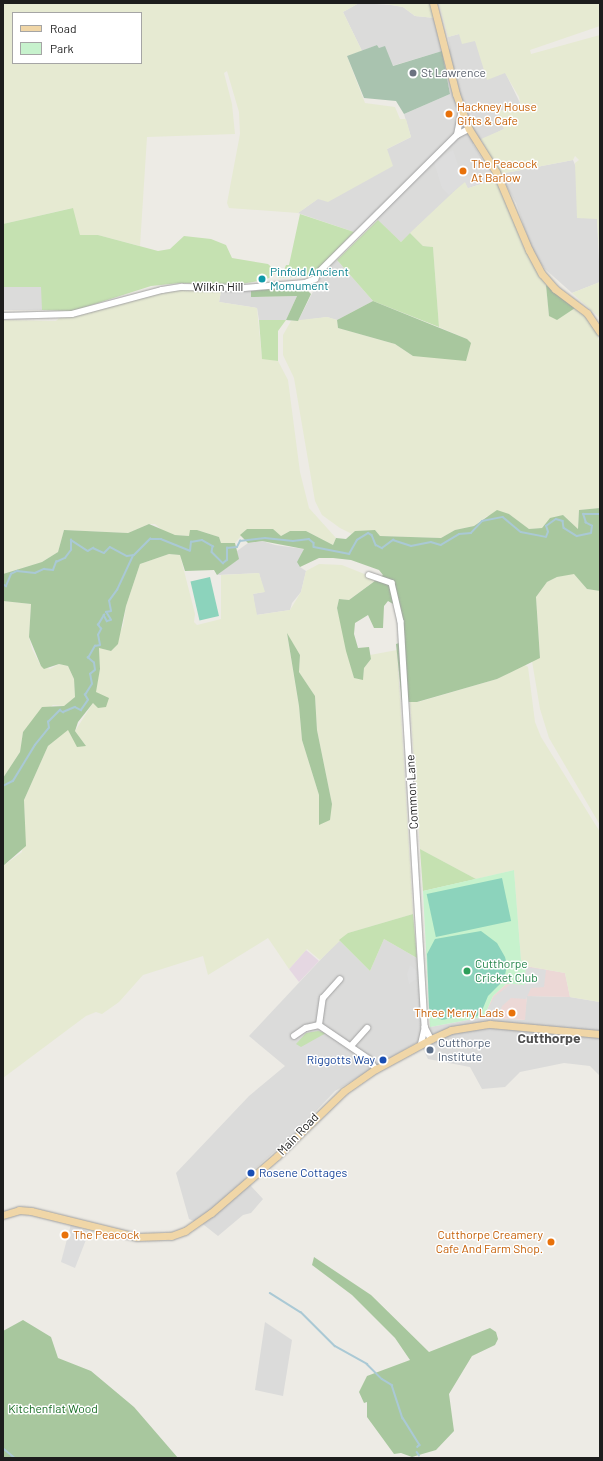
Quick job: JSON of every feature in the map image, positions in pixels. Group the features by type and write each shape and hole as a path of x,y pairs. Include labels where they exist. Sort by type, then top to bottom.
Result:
{"main road":[{"path":"433,3 462,109 469,129 496,172 529,250 542,274 556,289 587,313 600,332"},
{"name":"Main Road","path":"3,1215 19,1210 31,1211 137,1237 156,1238 185,1231 211,1213 277,1156 323,1109 376,1069 431,1039 451,1030 490,1024 600,1034"}],"street":[{"path":"457,135 462,109"},
{"name":"Wilkin Hill","path":"3,316 72,314 162,290 182,287 244,288 305,283 315,279 319,272 457,135 469,129"},
{"name":"Common Lane","path":"369,575 392,583 401,621 425,1027 421,1044"},
{"path":"319,1025 323,998 340,979"},
{"path":"294,1036 306,1028 319,1025 369,1059 376,1069"},
{"name":"Common Lane","path":"425,1027 431,1039"},
{"path":"351,1046 367,1028"}],"shaded area":[{"path":"359,3 403,7 415,16 435,18 442,51 392,66 377,45 362,51 343,12"},
{"path":"459,34 475,41 505,72 522,107 499,111 504,129 473,144 495,180 468,188 465,182 401,242 372,215 354,232 298,213 387,149 411,137 404,114 450,94 442,51 450,49 448,37"},
{"path":"453,150 462,178 485,172 488,180 468,188 465,182 449,195 442,188 434,162"},
{"path":"573,160 597,219 600,282 572,293 545,269 533,253 516,203 500,174"},
{"path":"337,260 373,301 337,320 327,317 298,321 323,272"},
{"path":"3,286 42,286 42,310 3,310"},
{"path":"221,291 251,291 251,297 297,296 286,320 259,320 257,308 219,302"},
{"path":"262,541 275,545 304,549 300,567 306,571 301,592 292,603 290,610 256,615 253,594 264,592 259,573 217,575 238,559 237,551 248,543"},
{"path":"384,939 417,958 422,1034 430,1027 484,1017 524,1020 527,996 570,997 600,1002 600,1076 590,1066 564,1063 520,1072 505,1087 482,1089 470,1067 428,1059 419,1041 335,1091 291,1137 248,1175 251,1186 263,1199 251,1213 243,1215 218,1236 204,1225 189,1219 176,1173 249,1096 285,1066 249,1036 339,940 370,971"},
{"path":"306,950 319,961 299,982 289,969"},
{"path":"410,965 417,971 419,970 419,977 409,984 407,974"},
{"path":"526,966 565,973 570,997 527,996 525,1020 484,1017 493,996 506,984 525,984"},
{"path":"526,967 546,970 544,987 531,988 526,999 511,998 502,1006 498,1018 484,1017 494,997 511,984 525,985"},
{"path":"71,1224 89,1232 75,1268 61,1262"},
{"path":"265,1322 292,1340 283,1396 255,1390"}],"green space":[{"path":"3,3 359,3 343,12 362,51 347,56 365,103 395,107 400,119 406,119 411,137 387,149 393,166 328,202 318,199 298,213 229,208 227,203 240,134 239,112 227,71 224,73 232,104 235,134 147,137 140,246 98,235 80,235 72,208 3,224"},
{"path":"381,3 430,3 435,18 415,16 403,7"},
{"path":"439,3 600,3 600,26 530,50 531,54 600,35 600,261 597,219 577,218 575,163 579,160 575,156 573,160 500,174 481,139 504,129 498,111 521,107 519,97 505,73 487,80 475,41 462,44 459,34 448,37"},
{"path":"377,45 379,48 385,46 393,66 442,51 450,94 404,114 396,101 364,98 347,56"},
{"path":"495,180 508,204 523,246 546,285 549,316 575,308 590,321 597,333 600,346 600,508 579,510 578,529 563,515 542,528 529,529 509,514 487,516 474,526 455,530 441,538 380,536 375,530 355,531 352,534 340,528 322,515 315,501 294,378 283,355 283,335 291,321 327,317 337,320 338,328 395,344 413,356 467,339 439,327 433,247 423,246 410,233 465,181 468,188"},
{"path":"73,208 80,235 98,235 158,251 170,249 184,236 211,239 226,245 232,258 268,264 277,272 266,280 265,276 260,276 259,281 240,284 180,283 151,286 73,311 42,310 41,287 3,287 3,224"},
{"path":"300,214 354,232 317,270 314,276 277,278 282,275 286,265 289,265"},
{"path":"378,220 401,242 410,233 423,246 433,247 439,327 373,301 337,260"},
{"path":"600,282 600,318 572,293"},
{"path":"546,285 575,308 557,320 549,316"},
{"path":"303,286 311,294 298,321 286,320 297,296 251,297 251,291"},
{"path":"176,290 221,291 219,302 257,308 262,358 278,361 288,380 300,472 309,508 336,538 333,545 306,531 290,531 281,536 247,529 235,543 221,543 219,537 197,530 189,536 175,535 163,531 155,524 149,524 128,533 64,530 58,552 42,562 3,574 3,320 56,321 60,317"},
{"path":"373,301 467,339 471,343 466,361 413,356 395,344 338,328 337,320"},
{"path":"259,320 286,320 278,331 278,361 262,359"},
{"path":"600,508 600,591 587,589 574,574 557,577 547,582 536,597 540,658 497,679 417,702 402,702 396,644 405,641 400,608 388,601 384,606 383,628 374,628 368,615 355,623 354,634 358,648 369,647 371,659 364,668 363,680 354,678 346,651 337,608 339,599 349,600 383,575 379,570 351,560 333,558 319,558 300,567 297,562 304,549 262,541 248,543 240,535 247,529 273,529 281,536 290,531 306,531 333,545 336,538 346,539 355,531 375,530 380,536 441,538 455,530 474,526 497,510 509,514 529,529 542,528 550,518 563,515 578,529 579,510"},
{"path":"149,524 175,535 189,536 190,530 197,530 219,537 221,543 235,543 239,559 217,575 214,570 185,571 180,555 169,554 140,564 126,606 118,644 111,651 99,648 100,669 96,692 109,698 106,707 98,708 93,703 78,722 75,731 86,746 77,747 68,730 48,746 24,800 26,846 3,866 3,778 20,752 23,732 42,707 64,706 75,697 74,679 68,666 59,664 44,669 41,666 29,637 31,604 3,601 3,574 42,562 58,552 64,530 128,533"},
{"path":"169,554 180,555 195,614 194,622 197,625 221,619 221,575 259,573 265,592 253,594 257,615 290,610 301,592 306,571 319,564 342,565 377,579 349,600 339,599 337,608 354,678 363,679 364,668 371,659 370,655 397,650 413,914 348,933 320,960 307,949 289,969 268,938 208,975 203,956 143,975 119,1002 102,1014 96,1012 86,1016 3,1078 3,866 22,852 25,827 24,800 48,746 68,729 86,746 75,731 93,703 100,669 99,648 111,651 123,626 126,606 140,564","holes":["287,634 300,655 299,672 315,696 317,730 332,804 319,825 319,795 302,740 299,706"]},
{"path":"574,573 587,589 600,591 600,825 549,738 540,709 532,661 540,657 536,597 547,582 557,577"},
{"path":"210,577 219,616 200,620 191,581"},
{"path":"3,601 31,604 29,637 32,649 41,666 50,669 59,664 68,666 74,679 75,697 64,706 53,705 32,722 23,732 20,752 3,778"},
{"path":"287,633 300,655 299,672 315,696 317,730 332,804 330,820 319,825 319,795 302,740 299,706"},
{"path":"525,665 528,667 535,722 541,737 600,832 600,1002 570,997 565,973 526,966 521,960 514,870 476,879 420,849 410,702 418,702 497,679"},
{"path":"420,849 476,879 423,891"},
{"path":"514,870 521,960 526,966 525,985 506,984 493,996 484,1017 430,1027 423,891"},
{"path":"502,878 511,921 436,937 427,894"},
{"path":"413,914 417,958 384,939 370,971 339,940 348,933"},
{"name":"Cutthorpe Cricket Club","path":"481,931 497,943 505,957 507,965 504,980 488,996 481,1013 476,1017 461,1016 442,1020 433,1016 429,1008 427,954 435,939"},
{"path":"318,1031 326,1033 301,1047 296,1044 306,1033"},
{"path":"314,1257 371,1295 429,1352 490,1328 496,1332 498,1339 495,1345 472,1356 449,1394 454,1431 436,1450 412,1457 401,1453 394,1454 367,1417 367,1402 364,1403 359,1392 367,1376 410,1360 395,1338 352,1295 312,1265"},
{"name":"Kitchenflat Wood","path":"23,1320 51,1337 58,1358 91,1371 134,1407 178,1458 3,1458 3,1331"}],"waterway":[{"path":"3,584 6,586 11,574 17,571 35,573 44,569 53,570 56,562 65,558 71,550 71,540 88,551 93,548 104,553 110,547 127,556 134,555 150,539 161,539 190,551 191,542 202,540 213,546 212,552 223,563 227,560 227,548 237,547 240,541 265,538 293,541 309,539 314,543 314,547 349,554 357,540 368,533 372,535 376,545 382,548 393,540 411,546 431,542 441,545 459,534 471,533 482,521 503,517 521,532 546,537 548,532 546,526 556,519 563,521 564,528 577,536 591,533 592,526 586,523 583,514 600,514"},
{"path":"3,786 13,781 35,745 49,728 48,722 60,710 63,712 75,707 81,710 88,700 85,695 92,684 90,674 95,670 94,663 88,658 95,646 100,645 98,635 101,629 98,625 104,615 107,621 111,620 106,612 111,611 109,601 117,590 133,556"},
{"path":"270,1293 301,1312 335,1346 367,1364 382,1379 392,1385 403,1418 420,1445 418,1447"},
{"path":"3,1448 15,1458"}],"place":[{"name":"St Lawrence","path":"413,73"},
{"name":"Hackney House Gifts & Cafe","path":"449,114"},
{"name":"The Peacock At Barlow","path":"463,171"},
{"name":"Pinfold Ancient Momument","path":"262,279"},
{"name":"Cutthorpe Cricket Club","path":"467,971"},
{"name":"Three Merry Lads","path":"512,1013"},
{"name":"Cutthorpe Institute","path":"430,1050"},
{"name":"Riggotts Way","path":"383,1060"},
{"name":"Rosene Cottages","path":"251,1173"},
{"name":"The Peacock","path":"65,1235"},
{"name":"Cutthorpe Creamery Cafe And Farm Shop.","path":"551,1242"}],"district":[{"name":"Cutthorpe","path":"549,1038"}]}
